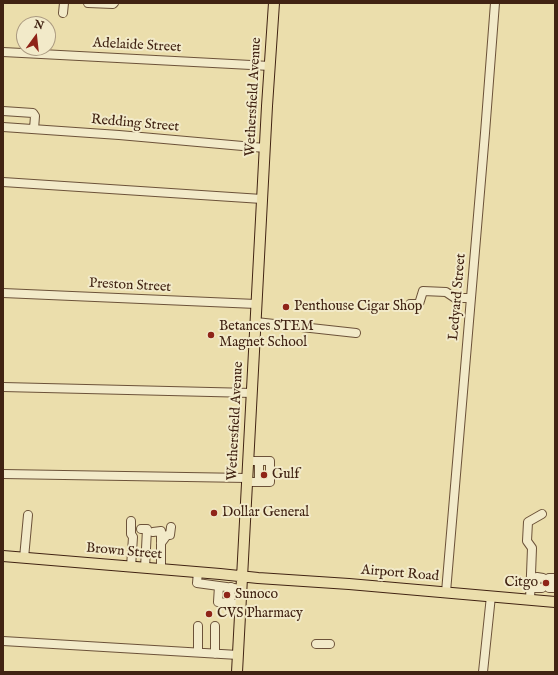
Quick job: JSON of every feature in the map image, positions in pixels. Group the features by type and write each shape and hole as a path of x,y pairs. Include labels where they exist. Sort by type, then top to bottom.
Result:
{"main road":[{"name":"Wethersfield Avenue","path":"237,672 238,655 236,604 229,587 242,576 274,3"},
{"name":"Brown Street","path":"3,556 242,576"},
{"name":"Airport Road","path":"242,576 555,602"}],"street":[{"path":"63,13 64,3"},
{"path":"88,3 114,3"},
{"name":"Ledyard Street","path":"446,592 495,3"},
{"name":"Adelaide Street","path":"3,52 270,66"},
{"path":"3,111 33,113 35,116 34,129"},
{"name":"Redding Street","path":"3,127 119,135 265,148"},
{"path":"3,182 262,199"},
{"path":"410,304 419,304 423,291 446,292 455,298 471,298"},
{"name":"Preston Street","path":"3,293 256,304"},
{"path":"256,322 356,332"},
{"path":"3,387 252,393"},
{"path":"3,474 247,480 270,482 270,461 248,461"},
{"path":"258,482 259,461"},
{"path":"530,600 545,583 532,548 527,541 528,522 542,514"},
{"path":"24,558 28,515"},
{"path":"131,520 131,534 133,537 131,566"},
{"path":"161,543 167,535 170,535 171,527"},
{"path":"141,529 147,529 145,568"},
{"path":"153,532 161,532 161,569"},
{"path":"198,572 197,584 229,587"},
{"path":"225,574 229,587"},
{"path":"229,587 218,602 236,604"},
{"path":"483,672 491,596"},
{"path":"198,626 198,652"},
{"path":"215,626 215,654"},
{"path":"3,640 238,655"},
{"path":"316,644 330,644"}],"tunnel":[{"path":"542,583 549,583"}],"place":[{"name":"Penthouse Cigar Shop","path":"286,307"},
{"name":"Betances STEM Magnet School","path":"211,335"},
{"name":"Gulf","path":"264,475"},
{"name":"Dollar General","path":"214,513"},
{"name":"Citgo","path":"546,583"},
{"name":"Sunoco","path":"227,595"},
{"name":"CVS Pharmacy","path":"209,614"}]}
